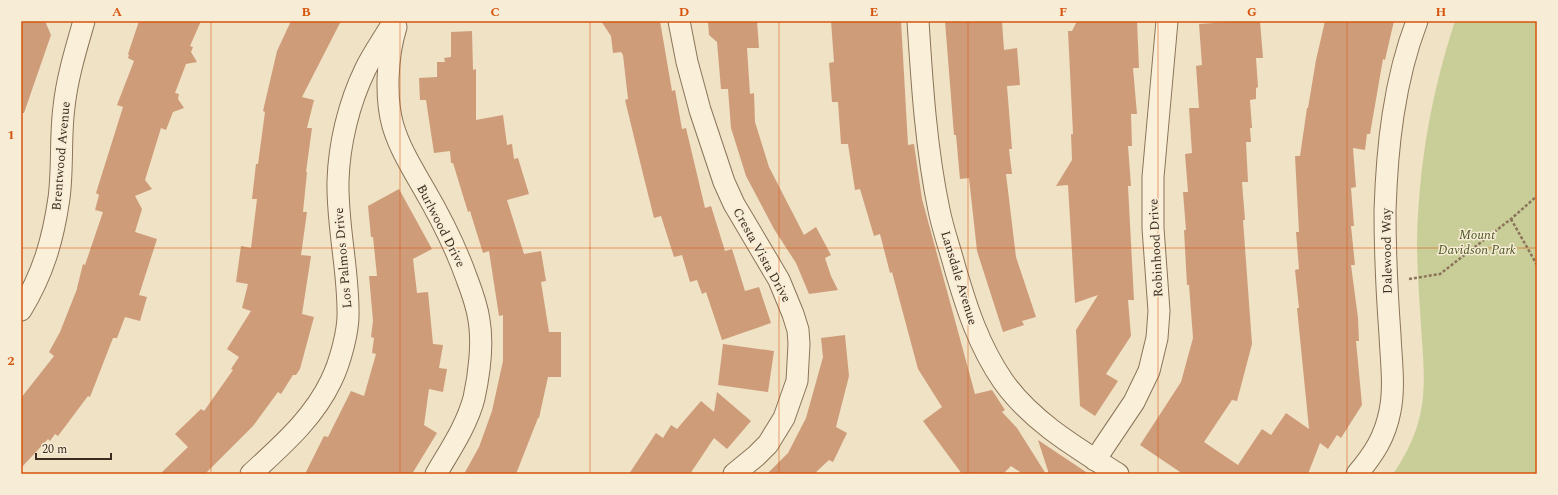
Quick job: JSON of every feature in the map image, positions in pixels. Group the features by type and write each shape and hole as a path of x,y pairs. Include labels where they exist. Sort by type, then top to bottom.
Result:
{"street":[{"name":"Brentwood Avenue","path":"21,310 32,291 50,246 59,198 64,107 73,58 84,21"},
{"name":"Los Palmos Drive","path":"251,474 293,434 315,409 331,380 343,348 348,312 346,267 339,223 338,180 343,143 352,104 365,70 394,21"},
{"name":"Burlwood Drive","path":"398,21 394,34 388,94 393,126 405,159 424,189 458,253 473,296 479,320 478,372 474,399 466,421 436,474"},
{"name":"Cresta Vista Drive","path":"679,21 687,62 696,96 707,134 724,182 734,204 778,280 793,314 798,330 799,344 797,381 784,418 768,444 734,474"},
{"name":"Lansdale Avenue","path":"918,21 921,71 931,165 939,212 968,312 983,348 1004,382 1027,409 1055,433 1118,474"},
{"name":"Robinhood Drive","path":"1096,460 1134,402 1149,371 1157,338 1159,311 1153,228 1153,177 1167,21"},
{"name":"Dalewood Way","path":"1357,474 1372,456 1384,433 1391,410 1392,383 1387,282 1386,212 1388,144 1399,80 1417,21"}],"path":[{"path":"1387,282 1440,274 1511,219 1537,196"},
{"path":"1511,219 1537,265"}],"green space":[{"name":"Mount Davidson Park","path":"1455,21 1537,21 1537,474 1393,474 1411,443 1421,413 1424,372 1417,241 1420,184 1433,103 1439,76"}],"building":[{"path":"21,21 45,21 51,35 24,113 21,113"},
{"path":"139,21 201,21 190,46 193,47 191,52 197,62 186,64 175,93 179,94 178,99 184,108 173,112 166,130 161,128 145,180 152,189 135,196 142,209 135,232 157,239 139,295 147,297 140,321 125,317 117,338 113,338 90,397 88,396 58,436 55,434 50,441 48,439 21,468 21,398 54,356 49,352 60,332 77,289 83,264 85,265 103,212 95,210 99,195 96,193 123,107 117,105 134,61 128,58 128,54"},
{"path":"291,21 341,21 302,97 314,100 307,128 312,128 306,172 303,212 307,212 301,255 311,256 302,314 314,317 300,369 296,375 293,375 281,394 278,392 253,426 205,474 160,474 188,447 175,434 201,409 204,411 233,370 231,369 239,357 227,349 251,311 242,308 248,284 236,282 241,246 251,248 257,199 252,199 256,164 258,164 265,112 263,111 277,51"},
{"path":"601,21 660,21 672,91 675,90 682,129 686,128 705,208 711,206 725,251 732,249 745,291 759,287 771,323 722,340 706,292 702,294 697,280 690,282 682,255 674,257 661,216 654,218 625,100 628,99 623,55 621,52 613,53 611,36"},
{"path":"708,21 757,21 759,48 747,48 750,94 754,93 755,122 769,167 804,235 816,227 831,255 825,258 831,276 838,290 809,294 796,263 774,229 746,176 731,128 728,89 721,89 717,42 709,35"},
{"path":"831,21 901,21 908,145 914,144 922,199 975,394 992,390 1005,410 1002,412 1017,428 1046,474 1023,474 1011,466 1003,474 962,474 923,421 942,407 918,369 892,272 890,273 880,234 874,236 860,189 855,190 848,144 841,144 838,102 832,102 829,63 834,62"},
{"path":"945,21 1002,21 1004,50 1017,48 1020,85 1007,86 1012,149 1009,149 1012,174 1006,174 1016,257 1036,317 1022,321 1024,325 1003,332 977,251 969,178 960,179 956,135 954,135"},
{"path":"1077,21 1137,21 1139,68 1133,68 1137,114 1131,114 1132,146 1128,146 1131,186 1128,186 1134,300 1128,300 1131,336 1106,374 1118,381 1095,416 1080,406 1076,330 1098,295 1075,303 1068,185 1056,186 1072,160 1071,134 1073,134 1068,31 1072,31"},
{"path":"1260,21 1263,58 1256,58 1258,87 1256,88 1256,99 1250,100 1252,128 1250,128 1251,142 1246,142 1248,182 1242,182 1245,220 1243,220 1252,344 1237,401 1232,400 1204,442 1238,465 1262,429 1271,435 1286,413 1309,429 1297,308 1299,308 1295,270 1299,269 1296,232 1299,232 1295,156 1300,156 1307,108 1325,21 1394,21 1385,60 1383,59 1370,134 1367,134 1365,150 1353,148 1356,187 1351,188 1354,226 1351,226 1355,265 1351,265 1358,318 1359,341 1356,341 1362,405 1341,438 1337,435 1328,449 1320,443 1308,474 1183,474 1140,445 1181,382 1193,338 1189,285 1187,285 1184,230 1186,230 1183,192 1188,192 1185,154 1192,153 1189,108 1199,108 1196,66 1202,65 1199,24"},
{"path":"472,31 473,70 476,69 476,120 503,115 507,145 512,144 514,159 518,158 529,194 507,200 524,254 541,251 546,281 541,282 549,332 561,332 561,377 548,377 539,418 516,474 464,474 479,447 492,411 503,361 503,315 499,316 489,251 483,253 470,211 468,212 453,163 451,163 450,151 434,153 426,100 420,100 419,78 437,77 437,62 445,62 444,58 451,57 451,32"},
{"path":"399,189 432,249 413,259 417,293 428,292 433,344 443,345 439,368 447,369 443,392 429,389 424,425 437,433 412,474 305,474 324,436 328,437 351,391 364,396 376,354 372,353 374,338 371,337 373,321 369,276 377,276 368,206"},
{"path":"845,335 849,376 836,427 847,433 833,462 829,460 814,474 767,474 788,453 806,418 823,357 821,338"},
{"path":"723,344 774,351 768,392 718,385"},
{"path":"717,392 751,421 727,449 714,438 690,474 629,474 656,433 663,438 671,425 677,429 701,401 714,412"},
{"path":"1038,440 1089,474 1049,474"}]}
